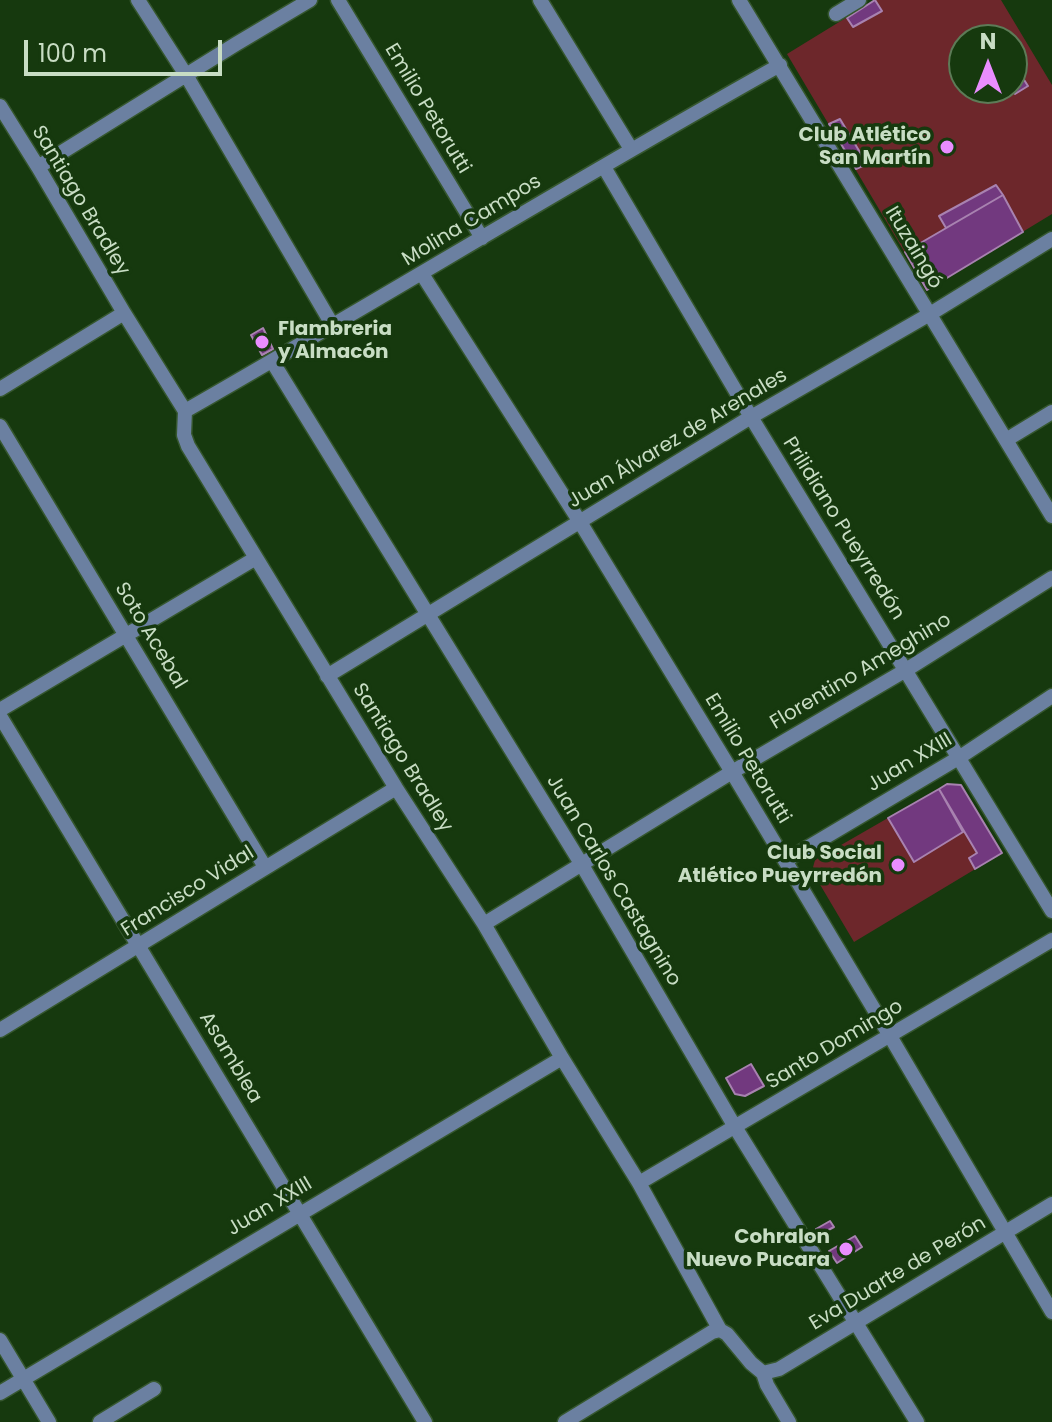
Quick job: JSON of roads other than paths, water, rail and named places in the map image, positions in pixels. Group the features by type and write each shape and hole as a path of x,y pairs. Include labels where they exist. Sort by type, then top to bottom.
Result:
{"street":[{"path":"138,0 186,75 333,326"},
{"path":"38,167 310,0"},
{"name":"Emilio Petorutti","path":"338,0 482,238"},
{"path":"540,0 631,149"},
{"name":"Ituzaingó","path":"739,0 1052,516"},
{"path":"836,14 859,0"},
{"name":"Molina Campos","path":"185,411 780,65"},
{"name":"Santiago Bradley","path":"0,106 185,411 184,435 188,446 396,788 484,924 639,1183 720,1330 763,1373 789,1422"},
{"name":"Prilidiano Pueyrredón","path":"604,167 751,417 1052,911"},
{"name":"Juan Álvarez de Arenales","path":"327,676 751,417 930,314 1052,239"},
{"name":"Emilio Petorutti","path":"422,274 580,522 732,772 1052,1312"},
{"path":"0,389 124,313"},
{"name":"Juan Carlos Castagnino","path":"272,361 582,865 735,1127 917,1422"},
{"path":"1006,440 1052,412"},
{"name":"Soto Acebal","path":"0,426 265,867"},
{"path":"0,713 256,558"},
{"name":"Florentino Ameghino","path":"484,924 906,670 1052,578"},
{"name":"Juan XXIII","path":"785,861 960,757 1052,696"},
{"name":"Asamblea","path":"0,713 425,1422"},
{"name":"Francisco Vidal","path":"0,1030 396,788"},
{"name":"Santo Domingo","path":"639,1183 1052,940"},
{"name":"Juan XXIII","path":"0,1393 562,1058"},
{"name":"Eva Duarte de Perón","path":"763,1373 779,1369 1052,1204"},
{"path":"565,1422 720,1330"},
{"path":"0,1340 49,1422"},
{"path":"100,1422 154,1389"}],"place":[{"name":"Club Atlético San Martín","path":"947,147"},
{"name":"Flambreria y Almacón","path":"262,342"},
{"name":"Club Social Atlético Pueyrredón","path":"898,865"},
{"name":"Cohralon Nuevo Pucara","path":"846,1249"}]}
